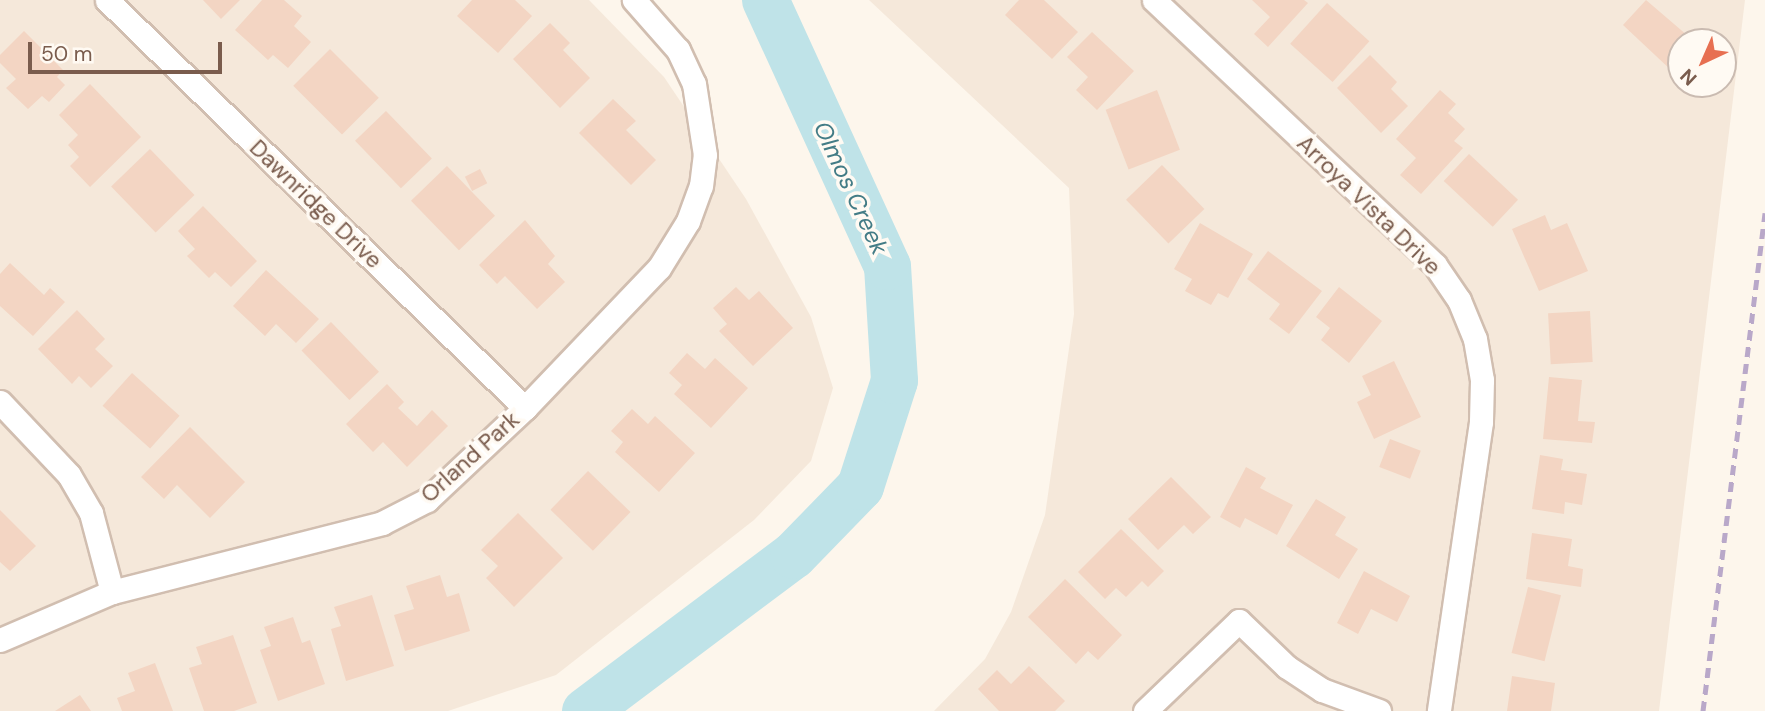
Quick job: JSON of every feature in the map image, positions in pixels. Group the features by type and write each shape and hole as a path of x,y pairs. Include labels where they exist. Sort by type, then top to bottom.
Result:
{"street":[{"name":"Dawnridge Drive","path":"107,0 525,408"},
{"name":"Orland Park","path":"0,640 112,592 382,523 427,500 525,408 670,253 701,186 705,155 703,120 694,84 678,50 634,0"},
{"name":"Arroya Vista Drive","path":"1154,0 1435,265 1459,300 1475,339 1482,380 1481,422 1439,711"},
{"path":"0,402 69,475 91,513 112,592"},
{"path":"1145,711 1240,621 1287,667 1322,690 1379,711"}],"shaded area":[{"path":"0,0 589,0 664,77 746,199 811,317 833,388 811,461 754,520 556,675 448,711 0,711"},
{"path":"869,0 1745,0 1737,66 1737,28 1667,28 1667,98 1733,98 1659,711 934,711 985,659 1011,612 1045,515 1074,314 1069,188"}],"building":[{"path":"203,0 240,0 221,19"},
{"path":"262,0 284,0 302,16 294,26 311,42 288,68 273,55 268,60 235,30"},
{"path":"472,0 515,0 532,16 498,53 457,16"},
{"path":"1019,0 1044,0 1078,32 1052,59 1005,15"},
{"path":"1252,0 1304,0 1308,3 1268,47 1254,34 1270,17"},
{"path":"1646,0 1679,28 1667,28 1667,66 1623,25"},
{"path":"1327,3 1369,41 1333,82 1290,44"},
{"path":"550,23 570,43 563,50 590,78 560,108 513,59"},
{"path":"24,31 63,70 57,77 65,85 49,102 42,96 28,109 6,88 16,79 0,63 0,55"},
{"path":"1092,32 1134,71 1097,110 1076,90 1088,77 1067,57"},
{"path":"330,49 379,98 342,135 293,86"},
{"path":"1370,55 1397,82 1391,89 1408,106 1381,133 1337,88"},
{"path":"90,84 141,137 90,187 70,166 79,157 68,145 78,135 59,115"},
{"path":"1157,90 1180,150 1129,169 1106,110"},
{"path":"1440,90 1456,104 1448,113 1465,129 1454,141 1463,148 1421,194 1400,175 1416,158 1396,139"},
{"path":"613,99 636,121 626,130 656,160 631,185 579,133"},
{"path":"386,111 432,158 401,188 355,141"},
{"path":"150,149 194,195 156,233 111,187"},
{"path":"1469,154 1518,200 1493,227 1444,181"},
{"path":"1162,165 1204,209 1168,244 1126,200"},
{"path":"447,166 495,216 459,250 411,201"},
{"path":"480,169 487,183 472,191 465,177"},
{"path":"203,206 257,261 231,287 215,272 209,278 187,256 195,249 178,231"},
{"path":"1545,215 1551,230 1567,223 1588,271 1539,291 1512,229"},
{"path":"525,220 555,256 548,264 565,282 537,309 505,276 497,284 479,265"},
{"path":"1200,223 1253,254 1228,298 1218,293 1211,305 1185,291 1192,279 1174,269"},
{"path":"1268,251 1322,291 1289,334 1269,319 1280,304 1247,279"},
{"path":"10,263 44,295 50,288 65,302 33,336 0,306 0,274"},
{"path":"266,270 319,319 296,343 276,324 265,336 233,306"},
{"path":"736,287 749,300 759,291 793,328 753,366 719,331 727,324 713,308"},
{"path":"1339,287 1382,321 1349,363 1321,340 1330,328 1316,317"},
{"path":"77,310 105,339 95,349 113,366 91,388 79,376 72,384 38,349"},
{"path":"1590,311 1593,362 1551,364 1548,313"},
{"path":"331,322 379,372 349,400 302,350"},
{"path":"687,353 705,369 715,358 748,388 711,428 674,394 682,385 669,373"},
{"path":"1394,361 1421,417 1374,439 1357,402 1371,395 1362,376"},
{"path":"132,373 180,416 150,449 103,406"},
{"path":"1549,377 1582,380 1578,421 1595,422 1592,443 1543,439"},
{"path":"387,384 404,402 398,408 417,426 432,410 448,426 407,467 383,442 373,452 346,424"},
{"path":"632,409 648,424 655,416 695,453 659,492 615,452 623,442 611,431"},
{"path":"190,427 245,482 210,518 177,485 164,499 141,477"},
{"path":"1390,439 1421,451 1410,479 1379,467"},
{"path":"1540,455 1563,459 1561,470 1587,474 1582,505 1565,502 1564,514 1532,509"},
{"path":"1246,467 1266,478 1260,488 1293,505 1277,535 1245,518 1240,528 1220,517"},
{"path":"588,471 630,512 593,551 550,510"},
{"path":"1171,477 1211,517 1193,534 1184,525 1158,550 1128,519"},
{"path":"1316,499 1346,517 1335,535 1358,549 1339,579 1286,546"},
{"path":"0,510 36,546 10,571 0,562"},
{"path":"518,513 563,558 514,607 486,578 498,566 481,550"},
{"path":"1121,529 1164,571 1148,587 1142,581 1126,597 1116,588 1105,599 1078,572"},
{"path":"1532,533 1572,539 1568,566 1583,569 1581,587 1526,579"},
{"path":"1364,571 1410,596 1397,622 1371,609 1358,634 1337,623"},
{"path":"440,575 447,597 459,593 470,631 405,651 394,615 414,609 406,586"},
{"path":"1065,579 1122,635 1098,660 1088,651 1076,664 1028,617"},
{"path":"1528,587 1561,595 1545,661 1512,653"},
{"path":"372,595 394,666 346,681 331,629 341,626 334,607"},
{"path":"293,617 302,643 310,640 325,684 278,701 260,650 271,646 264,627"},
{"path":"233,635 257,703 234,711 204,711 189,668 202,664 196,647"},
{"path":"155,663 173,711 122,711 117,698 135,691 128,673"},
{"path":"1029,666 1065,701 1055,711 999,711 978,689 997,670 1011,684"},
{"path":"1512,676 1555,683 1551,711 1507,711"},
{"path":"80,695 91,711 55,711"}],"waterway":[{"name":"Olmos Creek","path":"585,711 793,555 860,486 894,380 887,266 765,0"}],"railway":[{"path":"1703,711 1765,213"}]}
